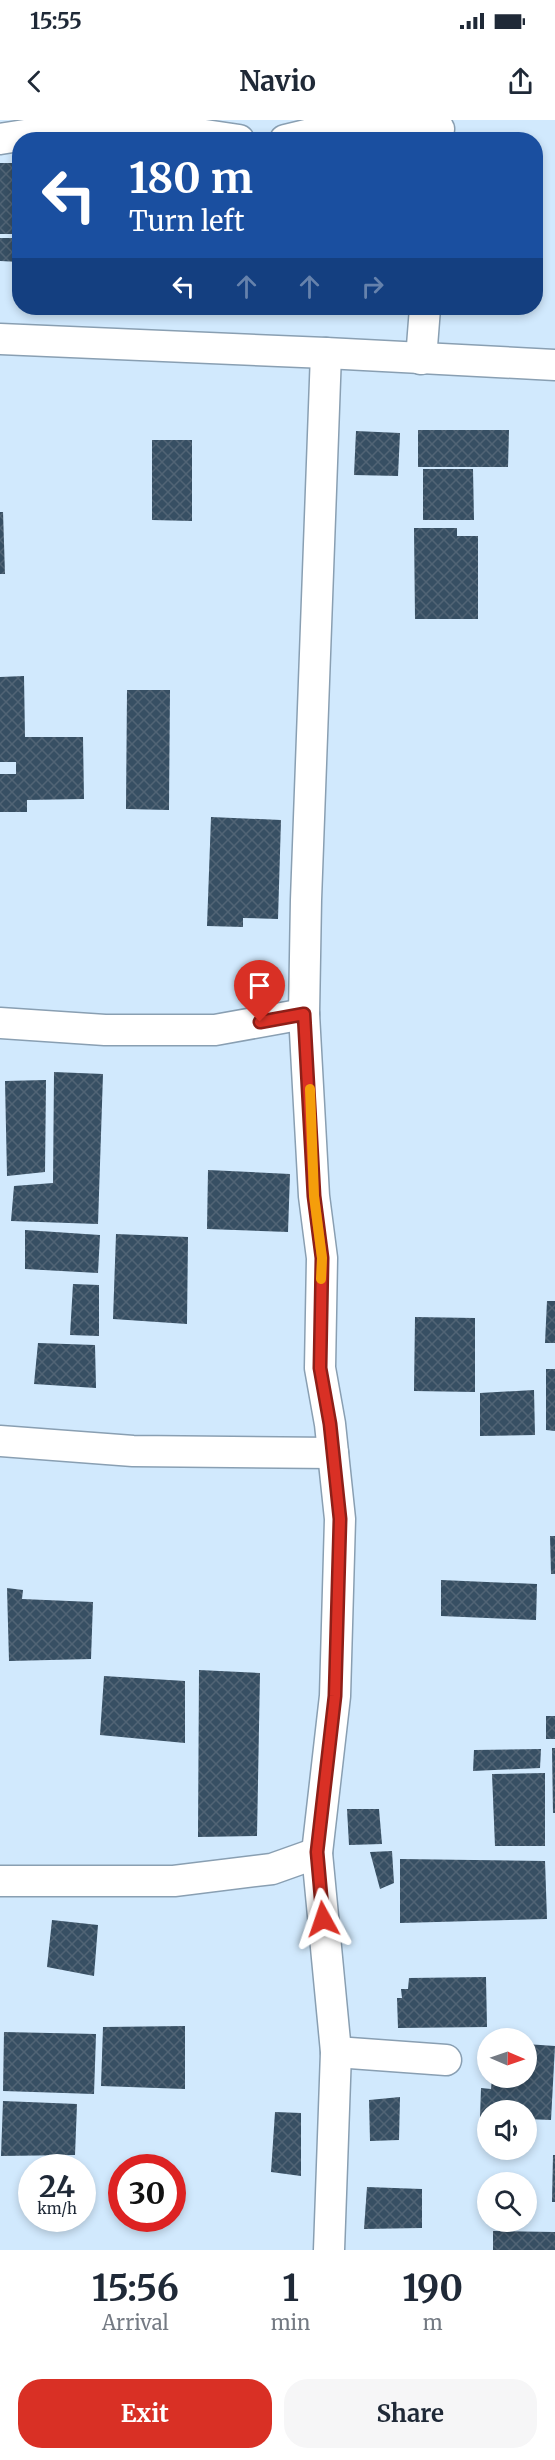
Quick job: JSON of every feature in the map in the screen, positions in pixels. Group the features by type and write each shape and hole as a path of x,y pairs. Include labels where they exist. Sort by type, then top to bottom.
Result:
{"street":[{"path":"319,132 362,122 384,120"},
{"path":"394,120 439,130"},
{"path":"44,132 108,126 184,132"},
{"path":"421,359 424,315"},
{"path":"0,339 326,352 555,365"},
{"path":"326,352 304,1014 314,1196 322,1258 320,1368 340,1519 335,1696 317,1852 336,2052 329,2250"},
{"path":"0,1023 105,1030 215,1030 304,1014"},
{"path":"0,1441 133,1450 333,1454"},
{"path":"0,1881 174,1881 272,1869 317,1852"},
{"path":"336,2052 446,2060"}],"building":[{"path":"0,163 12,163 12,234 0,234"},
{"path":"0,238 12,238 12,262 0,261"},
{"path":"418,430 509,430 508,467 418,467"},
{"path":"356,431 400,433 398,476 354,475"},
{"path":"152,440 192,440 192,521 152,520"},
{"path":"423,469 473,469 474,520 423,520"},
{"path":"0,512 3,512 5,574 0,574"},
{"path":"414,528 457,528 457,536 478,536 478,619 415,619"},
{"path":"24,676 25,737 83,737 84,799 27,800 27,812 0,812 0,774 16,774 16,762 0,762 0,677"},
{"path":"127,690 170,690 169,810 126,809"},
{"path":"211,817 281,820 278,919 243,918 243,927 207,926"},
{"path":"54,1072 103,1074 98,1224 11,1221 14,1186 53,1183"},
{"path":"46,1080 45,1172 7,1176 5,1081"},
{"path":"208,1170 290,1174 288,1232 207,1229"},
{"path":"25,1230 100,1235 98,1273 25,1269"},
{"path":"116,1234 188,1237 187,1324 113,1319"},
{"path":"73,1284 99,1285 99,1336 70,1335"},
{"path":"547,1301 555,1301 555,1343 545,1343"},
{"path":"415,1317 475,1318 475,1392 414,1391"},
{"path":"38,1343 95,1345 96,1388 34,1384"},
{"path":"546,1369 555,1369 555,1431 546,1430"},
{"path":"534,1390 535,1435 480,1436 480,1393"},
{"path":"550,1536 555,1536 555,1574 551,1574"},
{"path":"441,1580 537,1584 536,1620 441,1616"},
{"path":"7,1588 23,1590 22,1599 93,1602 91,1659 9,1661"},
{"path":"199,1670 260,1673 257,1836 198,1837"},
{"path":"104,1676 185,1681 185,1743 100,1735"},
{"path":"546,1716 555,1716 555,1739 546,1739"},
{"path":"552,1748 555,1748 555,1813 553,1813"},
{"path":"541,1749 540,1768 473,1771 474,1750"},
{"path":"545,1773 545,1846 495,1846 492,1774"},
{"path":"347,1809 379,1809 382,1844 349,1845"},
{"path":"392,1851 394,1883 380,1889 370,1852"},
{"path":"400,1859 545,1861 547,1919 400,1923"},
{"path":"52,1920 98,1925 94,1976 47,1967"},
{"path":"486,1977 487,2027 398,2028 397,1998 402,1998 401,1989 408,1989 409,1978"},
{"path":"185,2026 185,2089 101,2086 103,2027"},
{"path":"4,2032 96,2034 94,2094 3,2091"},
{"path":"537,2045 555,2046 551,2120 537,2119 537,2100 481,2100 481,2088 537,2088"},
{"path":"400,2097 399,2140 370,2141 369,2100"},
{"path":"3,2101 77,2104 75,2154 1,2156"},
{"path":"275,2112 301,2113 301,2176 271,2172"},
{"path":"553,2155 555,2155 555,2202 552,2202"},
{"path":"367,2187 422,2189 422,2228 364,2229"},
{"path":"493,2232 555,2232 555,2250 493,2250"}],"slow traffic":[{"path":"310,1089 314,1196 322,1258 321,1279"}],"route":[{"path":"260,1022 304,1014 314,1196 322,1258 320,1368 330,1424 340,1519 335,1696 317,1852 323,1919"}]}
